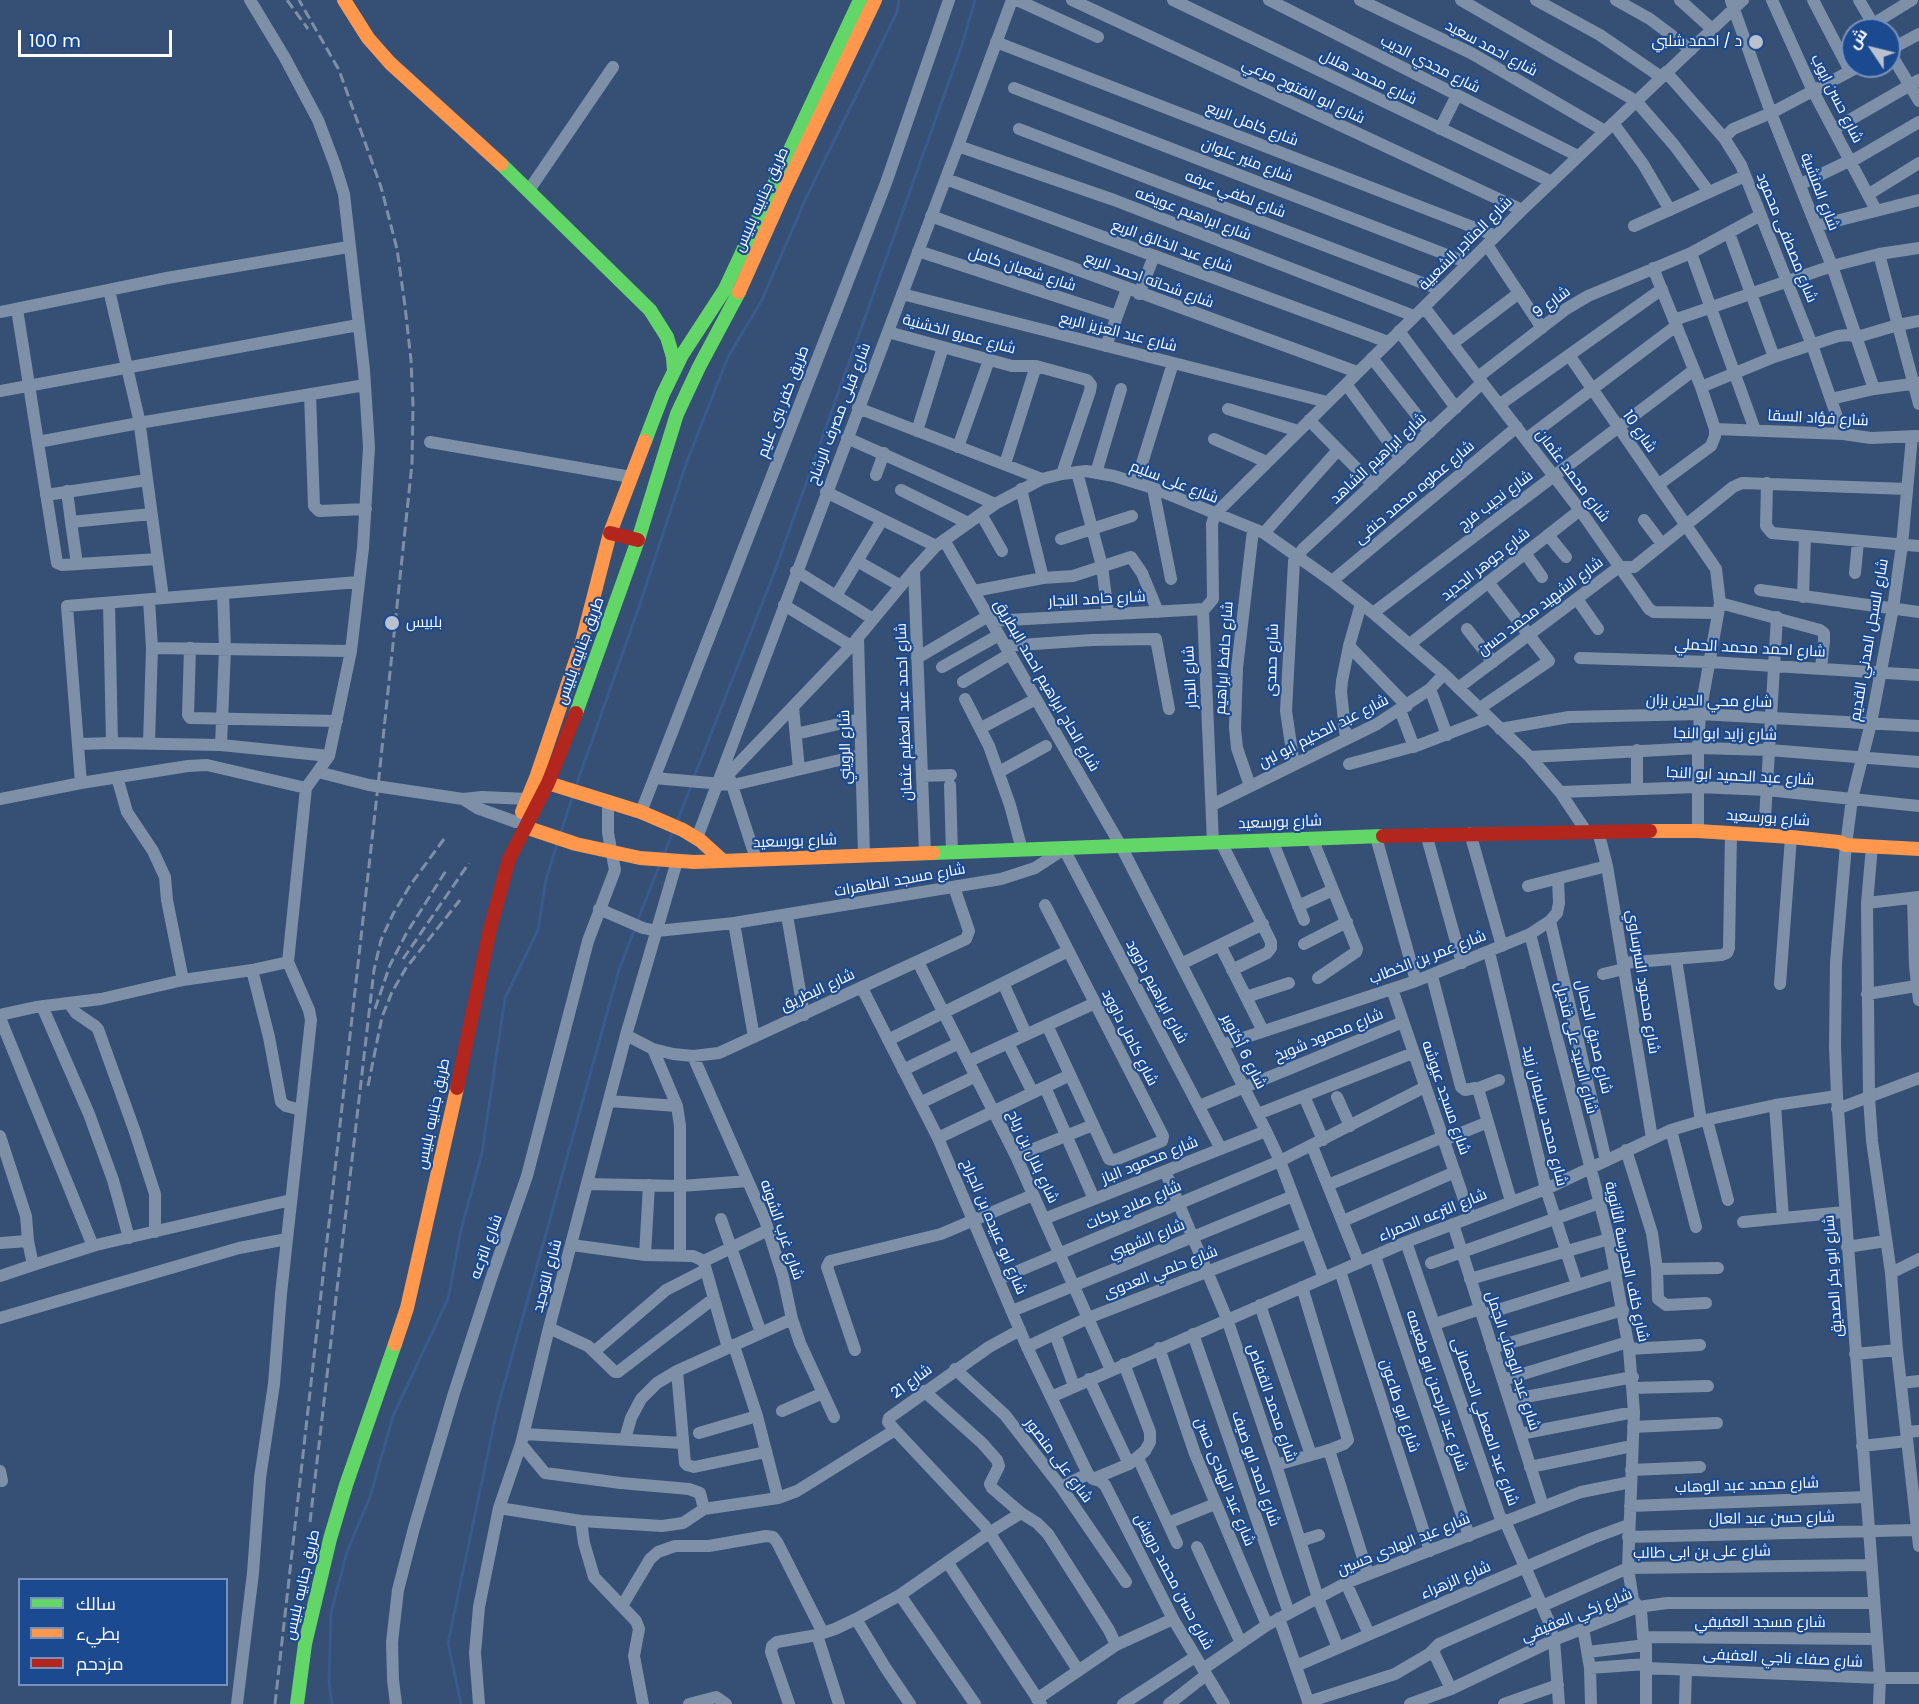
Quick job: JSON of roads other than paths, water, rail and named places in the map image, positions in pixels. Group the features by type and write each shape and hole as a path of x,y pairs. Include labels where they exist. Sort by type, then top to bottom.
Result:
{"main road":[{"path":"345,0 368,38 390,63 529,190 650,310 667,337 674,357 674,371"},
{"name":"طريق جنابيه بلبيس","path":"521,825 553,785 638,540 671,429 699,367 743,285 848,43 860,0"},
{"name":"طريق جنابيه بلبيس","path":"297,1704 305,1644 330,1539 346,1485 407,1308 501,882 582,642 610,533 674,371 725,289 848,43 875,0"},
{"path":"682,355 690,358 699,367"},
{"path":"610,533 638,540"},
{"path":"553,785 641,812 683,830 697,838 722,860"},
{"name":"شارع بورسعيد","path":"521,825 576,844 640,858 676,861 1064,849 1426,834 1592,831 1698,831 1919,849"},
{"name":"شارع بورسعيد","path":"1844,842 1919,841"}],"street":[{"path":"237,1704 253,1573 260,1478 274,1384 311,1020 309,1010 288,962 306,788 329,756 351,651 366,509 369,447 365,385 348,247 344,194 318,120 285,58 250,0"},
{"name":"طريق كفر بنى عليم","path":"641,812 886,183 949,0"},
{"name":"شارع قبلى مصرف الرشاح","path":"697,838 720,782 796,571 1012,0"},
{"path":"1017,0 1098,37"},
{"name":"شارع ابو الفتوح مرعي","path":"1072,0 1522,210"},
{"name":"شارع محمد هلال","path":"1173,0 1552,182"},
{"name":"شارع مجدي الديب","path":"1269,0 1578,156"},
{"name":"شارع احمد سعيد","path":"1360,0 1470,53 1609,127"},
{"path":"1461,0 1636,101 1674,145 1709,192"},
{"name":"شارع مصطفى محمود","path":"1536,0 1607,39 1664,75 1724,138 1736,157 1761,215 1812,345 1843,434"},
{"path":"1616,0 1650,20 1690,50"},
{"path":"1680,0 1712,28"},
{"name":"شارع حسن ايوب","path":"1772,0 1813,91 1876,210"},
{"path":"1813,0 1841,46"},
{"path":"1859,0 1870,18"},
{"path":"1887,18 1912,0"},
{"name":"شارع المتاجر الشعبية","path":"1215,514 1522,210 1690,50 1736,2"},
{"name":"شارع المنشية","path":"1736,2 1771,113 1832,266 1874,389"},
{"path":"1901,44 1919,34"},
{"name":"شارع كامل الربع","path":"996,42 1492,240"},
{"path":"1901,66 1914,83 1919,101"},
{"path":"529,190 613,67"},
{"path":"1724,138 1733,129 1771,113 1841,76"},
{"path":"1834,129 1914,83"},
{"name":"شارع منير علوان","path":"1014,88 1468,263"},
{"path":"1440,129 1457,95"},
{"path":"1800,184 1851,160 1919,122"},
{"path":"1609,127 1643,164 1670,210"},
{"name":"شارع لطفي عرفه","path":"1019,129 1441,290"},
{"name":"شارع ابراهيم عويضه","path":"958,146 1419,312"},
{"path":"1869,194 1919,163"},
{"path":"1634,226 1745,176"},
{"name":"شارع عبد الخالق الربع","path":"946,179 1388,342"},
{"path":"1816,226 1919,200"},
{"name":"شارع 9","path":"1480,380 1542,328 1588,296 1690,253 1761,215"},
{"name":"شارع شحاته احمد الربع","path":"931,216 1139,294 1358,372"},
{"path":"1729,233 1774,357"},
{"path":"1492,240 1519,292 1542,328"},
{"path":"0,312 348,247"},
{"path":"1526,439 1592,390 1675,323 1710,307 1832,266 1879,254 1919,248"},
{"name":"شارع شعبان كامل","path":"918,251 1117,316"},
{"path":"1690,253 1755,430"},
{"path":"1879,254 1916,383 1919,404"},
{"path":"1139,294 1154,256"},
{"path":"1653,268 1701,387 1715,429 1711,446 1658,485"},
{"path":"1106,346 1127,289"},
{"path":"109,290 139,423 163,598"},
{"path":"1499,405 1662,290"},
{"path":"1452,344 1519,292"},
{"name":"شارع عبد العزيز الربع","path":"902,294 1327,402"},
{"path":"17,309 56,561 62,565 158,559"},
{"name":"شارع محمد عثمان","path":"1419,312 1452,344 1517,427 1580,510 1651,611 1719,608"},
{"path":"1701,387 1774,357 1843,335 1857,337 1919,321"},
{"path":"0,391 358,325"},
{"name":"شارع عمرو الخشنية","path":"888,332 989,360 1020,367 1036,366 1087,380 1091,385 1062,474"},
{"path":"1399,332 1456,408"},
{"path":"917,431 943,347"},
{"name":"شارع 10","path":"1569,355 1716,569 1719,608 1700,714 1698,831"},
{"path":"1372,358 1430,432"},
{"path":"958,447 989,360"},
{"path":"1136,483 1173,363"},
{"path":"1005,464 1036,366"},
{"name":"شارع نجيب فرج","path":"1373,613 1694,370"},
{"name":"شارع ابراهيم الشاهد","path":"1296,556 1456,408 1480,380"},
{"path":"1831,399 1874,389 1916,383"},
{"path":"1346,384 1401,459"},
{"path":"38,442 365,385"},
{"path":"1096,473 1121,389"},
{"path":"310,394 314,506 319,511 366,509"},
{"path":"858,408 1042,478"},
{"path":"1228,409 1298,431"},
{"path":"1309,420 1373,485"},
{"name":"شارع عطوه محمد حنفى","path":"1332,581 1517,427"},
{"name":"شارع فؤاد السقا","path":"1715,429 1843,434 1870,438 1916,437"},
{"name":"شارع السجل المدني القديم","path":"1844,842 1871,723 1893,608 1907,489 1916,437"},
{"path":"847,438 995,504"},
{"path":"1214,439 1267,462"},
{"path":"430,442 631,477"},
{"path":"1259,531 1338,450"},
{"path":"876,475 884,453"},
{"path":"1077,472 1102,566 1108,615"},
{"name":"شارع على سليم","path":"720,782 855,642 914,570 940,543 995,504 1042,478 1077,472 1096,473 1153,488 1259,531 1332,581 1410,644 1480,708 1530,757 1592,831"},
{"path":"46,495 147,480"},
{"name":"شارع الشهيد محمد حسن","path":"1458,688 1620,567 1634,567 1733,487 1742,483 1907,489"},
{"path":"1767,483 1766,526 1772,533 1919,546"},
{"path":"1153,488 1171,579"},
{"path":"1021,489 1043,578"},
{"path":"901,490 968,522"},
{"path":"67,491 77,564"},
{"path":"826,492 882,520 940,543"},
{"name":"شارع جوهر الجديد","path":"1410,644 1580,510"},
{"path":"71,522 151,514"},
{"path":"981,514 1002,551"},
{"name":"شارع النجار","path":"1215,514 1212,524 1213,599 1204,609 1212,805 1217,842"},
{"path":"1061,539 1132,516"},
{"path":"836,596 882,520"},
{"path":"1644,520 1662,544"},
{"name":"شارع حافظ ابراهيم","path":"1250,786 1237,748 1235,728 1237,668 1259,531"},
{"path":"1548,535 1566,557"},
{"path":"1803,597 1805,536"},
{"path":"1855,573 1858,541"},
{"name":"شارع الحاج ابراهيم احمد البطريق","path":"940,543 974,591 1121,846"},
{"path":"1525,553 1542,577"},
{"name":"شارع حمدى","path":"1294,765 1288,738 1286,692 1292,566 1296,556"},
{"path":"974,591 1043,578 1072,576 1133,557 1158,612"},
{"path":"857,561 901,586"},
{"name":"شارع احمد عبد العظيم عثمان","path":"914,570 925,853"},
{"path":"796,571 873,619"},
{"path":"81,783 66,607 358,582"},
{"path":"1480,708 1549,661 1488,582"},
{"path":"1760,590 1919,612"},
{"path":"221,745 225,649 223,594"},
{"path":"1577,599 1598,629"},
{"path":"149,600 152,648 149,743"},
{"path":"109,603 112,743"},
{"path":"1346,740 1341,692 1349,646 1361,604"},
{"path":"784,605 855,642"},
{"path":"1719,608 1777,617 1815,627 1824,633 1821,668"},
{"name":"شارع حامد النجار","path":"990,619 1204,609"},
{"path":"1764,835 1777,617"},
{"path":"917,658 990,619"},
{"path":"1467,629 1492,662"},
{"path":"942,667 1005,645 1156,639 1169,709"},
{"name":"شارع الرويني","path":"855,642 864,856"},
{"path":"963,682 1005,645"},
{"path":"1349,646 1403,708 1414,747"},
{"path":"152,648 351,651"},
{"path":"189,648 188,717 337,721"},
{"name":"شارع احمد محمد الحملي","path":"1580,658 1710,662 1919,675"},
{"name":"شارع عبد الحكيم ابو لبن","path":"1212,805 1377,724 1430,689 1444,674"},
{"path":"1430,689 1447,735"},
{"path":"965,699 981,728 999,772 1022,850"},
{"path":"981,728 1036,699"},
{"path":"793,707 799,769"},
{"name":"شارع محي الدين بزان","path":"1500,729 1569,717 1700,714 1919,726"},
{"path":"1349,764 1414,747 1489,718"},
{"path":"796,734 860,719"},
{"path":"79,744 221,745 329,756"},
{"path":"999,772 1046,746"},
{"name":"شارع زايد ابو النجا","path":"1530,757 1698,748 1769,750 1919,762"},
{"path":"1637,750 1637,788"},
{"path":"654,778 720,782 799,769 861,755"},
{"path":"0,799 188,765 207,765 306,788"},
{"path":"318,772 369,785 463,799 482,796 528,800"},
{"path":"922,776 951,780 952,852"},
{"path":"117,777 127,812 153,851 165,877 167,900 183,980"},
{"path":"720,782 756,859"},
{"name":"شارع عبد الحميد ابو النجا","path":"1560,792 1698,787 1767,790 1919,806"},
{"path":"463,799 477,808 521,825"},
{"name":"شارع الترعه","path":"396,1704 393,1680 393,1633 395,1607 402,1573 454,1393 527,1176 582,960 605,911 615,868 608,833 608,801"},
{"name":"شارع محمود السرساوي","path":"1592,831 1607,866 1652,1138"},
{"path":"1470,833 1502,946"},
{"path":"1603,974 1624,966 1722,955 1728,951 1731,833"},
{"path":"1426,834 1462,963"},
{"path":"1376,837 1416,981"},
{"path":"1780,984 1791,837"},
{"path":"1312,838 1357,949 1355,953 1318,978"},
{"path":"1272,840 1304,920"},
{"path":"1217,842 1271,942 1269,951 1232,970"},
{"name":"شارع ابو بكر الصديق","path":"1844,842 1836,962 1834,1047 1844,1212 1880,1678 1879,1704"},
{"name":"شارع 6 أكتوبر","path":"1121,846 1266,1131 1280,1161 1324,1278"},
{"path":"1872,846 1867,903 1869,1097 1872,1141 1891,1273 1897,1350 1919,1546"},
{"name":"شارع مسجد الطاهرات","path":"605,911 652,930 734,923 1018,875 1035,868 1064,849"},
{"name":"شارع ابراهيم داوود","path":"1064,849 1221,1149"},
{"name":"شارع التوحيد","path":"479,1704 475,1653 478,1618 486,1566 499,1508 523,1439 549,1328 652,930 676,861"},
{"path":"1528,886 1607,866"},
{"path":"1550,921 1558,908 1558,879"},
{"name":"شارع البطريق","path":"626,1035 653,1048 673,1054 693,1056 719,1053 804,1015 966,939 969,931 954,886"},
{"path":"1298,906 1333,890"},
{"path":"1867,903 1916,898 1918,992 1867,994"},
{"name":"شارع كامل داوود","path":"1045,905 1163,1136 1160,1142 1116,1160 1109,1159 1093,1125"},
{"path":"787,915 804,1015"},
{"name":"شارع عمر بن الخطاب","path":"1222,1045 1432,976 1530,934 1550,921"},
{"name":"شارع صديق الجمال","path":"1550,921 1606,1161"},
{"path":"1305,944 1347,922"},
{"path":"734,923 754,1037"},
{"path":"1181,964 1263,924"},
{"name":"شارع السيد على قنديل","path":"1530,934 1590,1168"},
{"path":"1220,945 1263,1031"},
{"path":"888,1040 1068,951"},
{"name":"شارع محمد سليمان زبيد","path":"1489,952 1546,1189 1577,1286"},
{"path":"1676,959 1704,1120 1728,1200"},
{"path":"93,1246 0,1017 42,1006 101,999 183,980 252,970 288,962"},
{"name":"شارع بلال بن رباح","path":"918,962 1016,1156 1111,1370"},
{"path":"252,970 269,1037 281,1102 286,1106 301,1110"},
{"path":"1432,976 1461,1087 1465,1090 1476,1089 1499,1080"},
{"path":"1003,983 1026,1034"},
{"path":"1246,997 1288,983"},
{"name":"شارع ابو عبيده بن الجراح","path":"862,988 938,1138 1027,1347 1090,1477"},
{"name":"شارع مسجد عيوشه","path":"1392,989 1470,1217"},
{"path":"69,1003 76,1013 98,1029 155,1194 155,1232"},
{"path":"969,1061 1095,1003"},
{"path":"42,1006 88,1114 112,1180 129,1238"},
{"name":"شارع محمود شويخ","path":"1199,1106 1403,1022"},
{"path":"1016,1156 1093,1125 1047,1024"},
{"path":"1008,1042 1033,1093"},
{"path":"903,1070 959,1043"},
{"path":"653,1048 677,1106 682,1144 680,1256"},
{"path":"1258,1114 1413,1053"},
{"name":"شارع غرب الشونه","path":"693,1056 768,1230 800,1343 834,1417"},
{"path":"938,1138 1070,1075"},
{"path":"920,1102 976,1076"},
{"name":"شارع الترعه الحمراء","path":"1051,1397 1340,1270 1546,1189 1671,1130 1704,1120 1775,1105 1837,1103 1869,1097 1919,1078"},
{"path":"1046,1087 1094,1199"},
{"name":"شارع صلاح بركات","path":"999,1280 1280,1161 1425,1087"},
{"path":"1476,1089 1511,1201"},
{"path":"1304,1096 1312,1118 1317,1122 1318,1143 1328,1185 1359,1263"},
{"path":"1337,1097 1350,1126"},
{"path":"609,1101 677,1106"},
{"path":"1775,1105 1783,1218"},
{"path":"1328,1185 1488,1122"},
{"path":"1671,1130 1696,1227"},
{"name":"شارع محمود الباز","path":"1044,1219 1266,1131"},
{"path":"0,1136 26,1216 33,1265"},
{"path":"1626,1150 1652,1233 1658,1299 1662,1304 1706,1303"},
{"name":"شارع خلف المدرسة الثانوية","path":"1590,1168 1616,1273 1629,1345 1633,1383 1634,1427 1628,1568 1633,1600 1641,1612 1645,1641 1646,1704"},
{"name":"شارع محمد القفاص","path":"1165,1171 1227,1319 1318,1598 1338,1648"},
{"path":"1343,1221 1455,1172"},
{"path":"588,1184 681,1186 748,1180"},
{"path":"645,1255 649,1185"},
{"path":"855,1350 827,1267 830,1261 940,1234 1033,1195"},
{"name":"شارع الشهبي","path":"1012,1311 1293,1196"},
{"path":"0,1276 93,1246 291,1200"},
{"path":"1431,1263 1599,1203"},
{"path":"1743,1222 1844,1212"},
{"path":"721,1219 761,1332"},
{"name":"شارع عبد الوهاب الجمل","path":"1453,1224 1543,1506"},
{"path":"595,1351 666,1290 731,1248 768,1230"},
{"name":"شارع حلمي العدوى","path":"1027,1347 1088,1318 1307,1233"},
{"path":"0,1318 229,1251 287,1239"},
{"path":"1470,1279 1609,1239"},
{"path":"0,1243 28,1241"},
{"path":"1847,1248 1887,1241"},
{"name":"شارع عبد المعطي الحمصانى","path":"1407,1242 1499,1515 1526,1568 1554,1640 1559,1704"},
{"path":"572,1245 645,1255 693,1256 705,1265 713,1299 758,1416 778,1498"},
{"name":"شارع عبد الرحمن ابو طعيمه","path":"1375,1256 1469,1536"},
{"path":"1891,1273 1919,1258"},
{"path":"1657,1269 1718,1268"},
{"name":"شارع ابو طاعون","path":"1340,1270 1430,1551"},
{"path":"1435,1324 1577,1286 1616,1273"},
{"path":"1276,1465 1329,1450 1348,1440 1302,1287"},
{"path":"549,1328 581,1342 595,1351 615,1372 619,1372 713,1299"},
{"path":"1260,1305 1311,1455"},
{"path":"1492,1348 1623,1310"},
{"path":"625,1439 631,1418 641,1399 657,1383 677,1371 792,1318"},
{"name":"شارع 21","path":"895,1430 888,1419 955,1369 1020,1330"},
{"path":"1055,1334 1074,1386"},
{"name":"شارع احمد ابو ضيف","path":"1193,1334 1284,1616 1296,1666 1309,1703"},
{"path":"1503,1380 1629,1345 1700,1345"},
{"name":"شارع عبد الهادى حسن","path":"1159,1348 1188,1435 1267,1625"},
{"path":"1855,1354 1897,1350"},
{"path":"1061,1487 1134,1461 1148,1447 1150,1432 1124,1364"},
{"name":"شارع على منصور","path":"955,1369 1005,1415 1061,1487 1126,1582"},
{"path":"677,1371 685,1463 691,1467 766,1452"},
{"path":"1089,1379 1178,1543"},
{"path":"1901,1383 1919,1381"},
{"path":"1509,1400 1633,1383 1708,1386"},
{"path":"924,1391 998,1460 999,1466 990,1484 1048,1534 1109,1630 1116,1645"},
{"path":"782,1411 823,1393"},
{"path":"1520,1434 1634,1412"},
{"path":"699,1433 758,1416"},
{"path":"1634,1427 1718,1423"},
{"path":"499,1508 581,1521 662,1526 683,1523 704,1509 778,1498 797,1491 895,1430 985,1526 1078,1670"},
{"path":"1862,1446 1919,1431"},
{"path":"523,1439 625,1439 683,1443"},
{"path":"523,1439 545,1473 621,1484 697,1491 700,1493 704,1509"},
{"path":"1530,1467 1632,1446"},
{"path":"1329,1450 1368,1574"},
{"name":"شارع عبد الهادى حسين","path":"1169,1704 1204,1672 1267,1625 1346,1583 1587,1490 1631,1476 1700,1467"},
{"name":"شارع حسن محمد درويش","path":"1090,1477 1105,1485 1173,1619 1224,1704"},
{"name":"شارع محمد عبد الوهاب","path":"1630,1506 1866,1497"},
{"path":"1168,1523 1215,1504"},
{"path":"789,1704 771,1652 772,1646 777,1642 820,1634 856,1619 900,1594 1021,1513"},
{"path":"581,1521 584,1543 594,1577 636,1621 639,1629 634,1656 643,1704"},
{"name":"شارع حسن عبد العال","path":"1628,1531 1869,1532 1916,1530"},
{"name":"شارع الزهراء","path":"1296,1666 1593,1538 1628,1531"},
{"path":"1300,1542 1319,1535"},
{"path":"621,1606 650,1559 658,1552 675,1546 709,1545 772,1537 777,1542 820,1634 839,1704"},
{"path":"1197,1547 1241,1643"},
{"path":"948,1563 1039,1701 1078,1670 1116,1645 1173,1619"},
{"name":"شارع على بن ابى طالب","path":"1309,1703 1395,1674 1433,1651 1443,1642 1628,1568 1871,1565"},
{"path":"1346,1583 1369,1634"},
{"path":"900,1594 975,1704"},
{"name":"شارع زكي العفيفي","path":"1410,1704 1451,1689 1554,1640 1638,1607 1667,1602 1874,1603"},
{"path":"856,1619 910,1704"},
{"path":"1583,1628 1590,1668 1591,1704"},
{"name":"شارع مسجد العفيفي","path":"1588,1652 1645,1641 1876,1639"},
{"path":"1433,1651 1451,1689"},
{"path":"1123,1704 1195,1657"},
{"name":"شارع صفاء ناجي العفيفى","path":"1590,1668 1646,1666 1686,1670 1919,1678"},
{"path":"1685,1704 1686,1670"},
{"path":"1504,1704 1558,1685"},
{"path":"689,1704 716,1698 726,1704"}],"waterway":[{"path":"576,786 686,464 728,357 762,300 806,198 897,12 899,0"},
{"path":"694,777 773,576 962,45 975,0"},
{"path":"677,822 691,786"},
{"path":"561,832 573,795"},
{"path":"664,855 673,831"},
{"path":"332,1704 329,1682 331,1613 347,1552 370,1497 393,1416 448,1299 461,1230 482,1153 505,998 538,930 546,879 557,844"},
{"path":"637,922 660,864"},
{"path":"461,1704 448,1643 497,1410 619,970 635,928"}],"railway":[{"path":"287,0 308,29"},
{"path":"275,1704 378,786 412,464 413,406 411,360 397,249 381,187 339,70 299,0"},
{"path":"310,1522 374,970 381,940 393,914 411,884 444,839"},
{"path":"403,959 469,863"},
{"path":"375,1009 390,965 406,934 447,869"},
{"path":"368,1086 382,1017 392,992 406,968 460,900"}],"place":[{"name":"د / احمد شلبي","path":"1756,42"},
{"name":"بلبيس","path":"392,623"}]}
